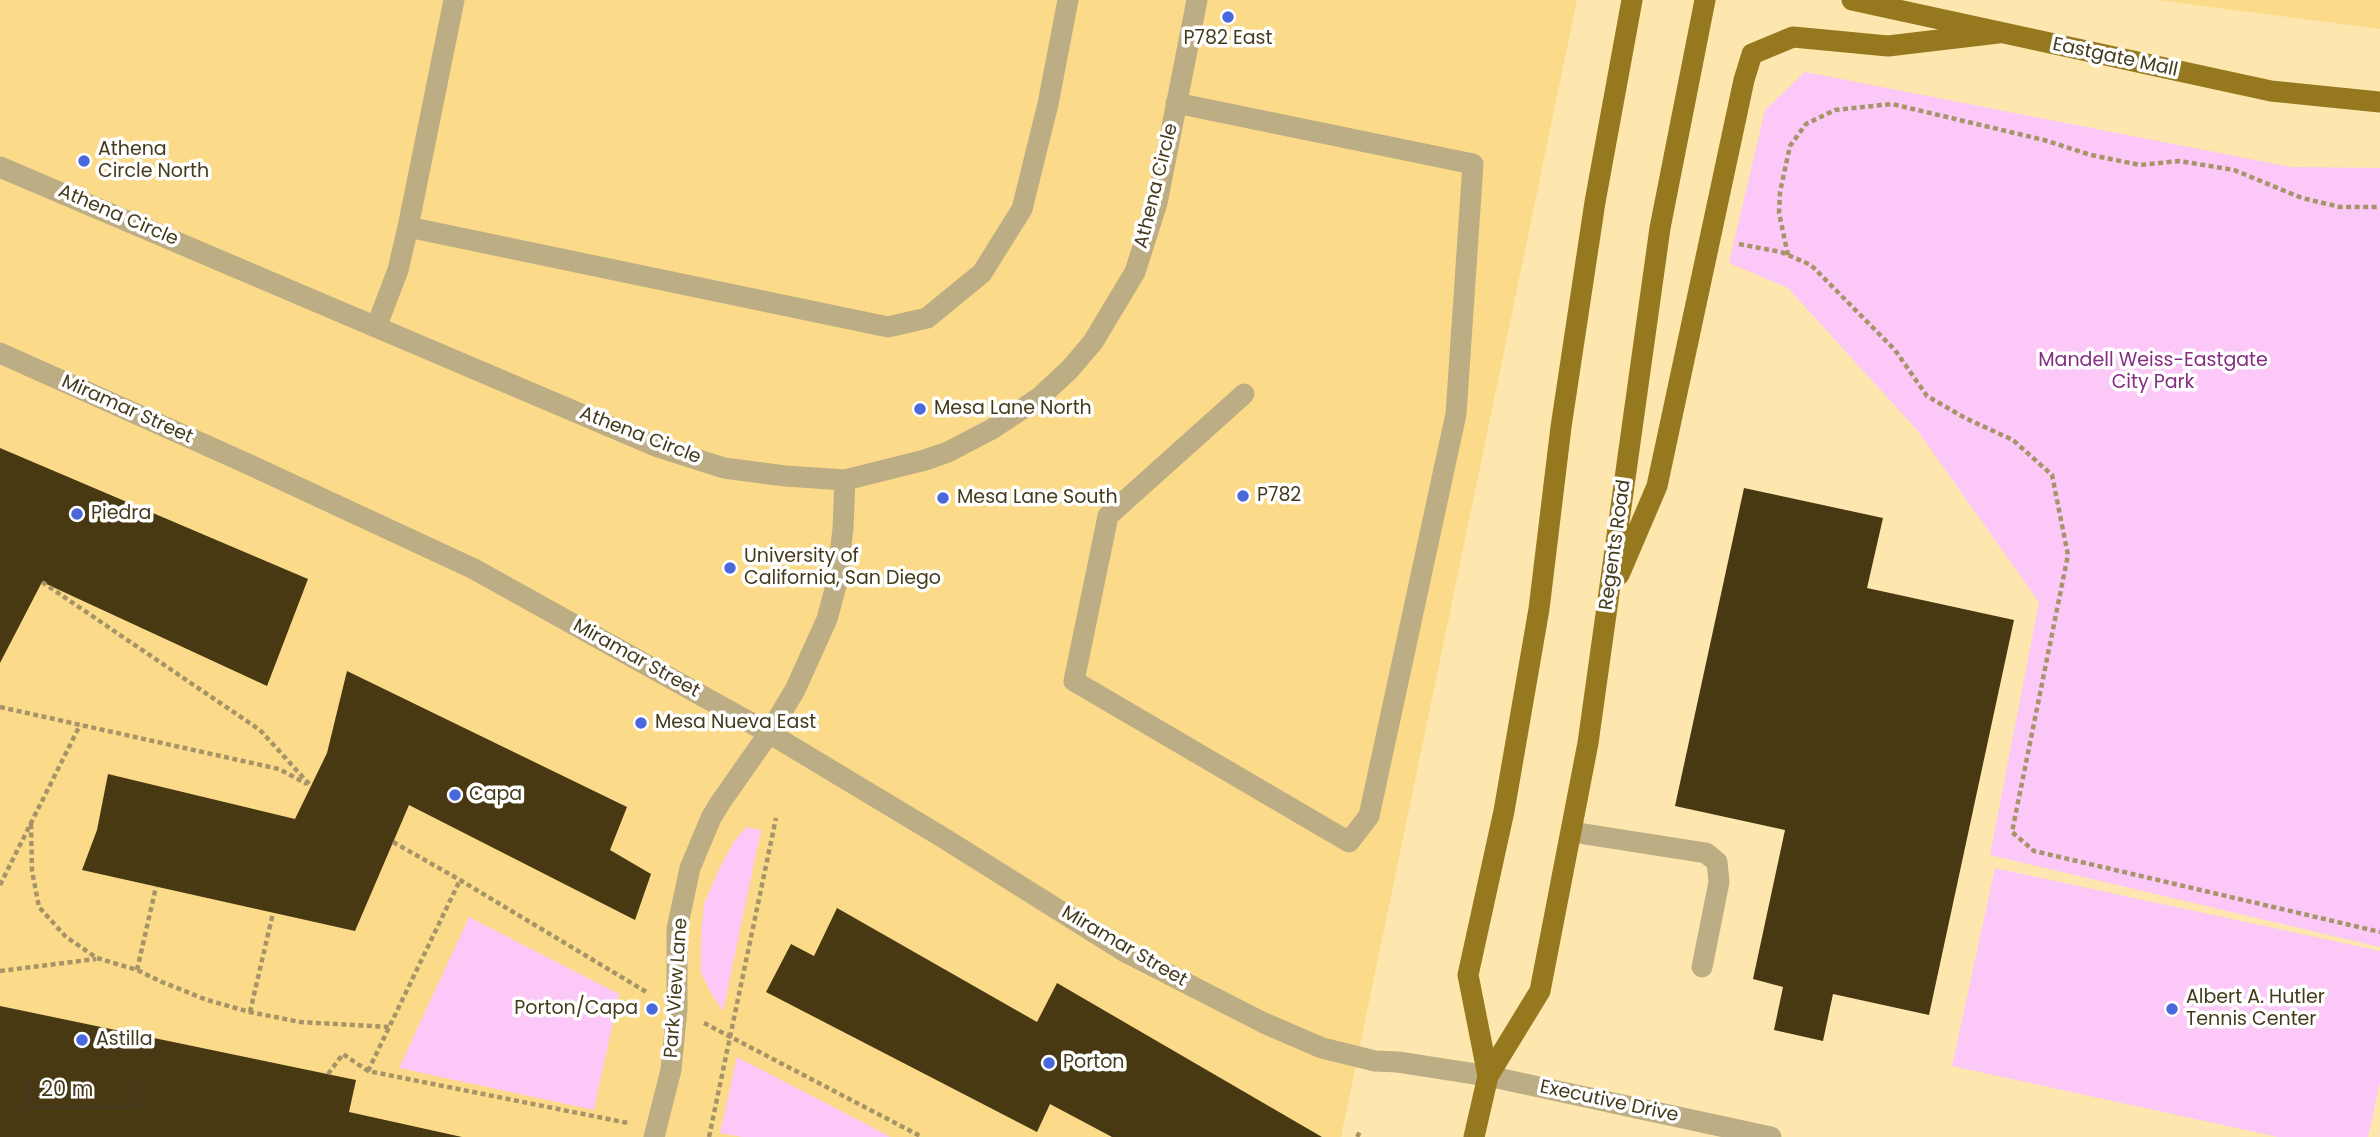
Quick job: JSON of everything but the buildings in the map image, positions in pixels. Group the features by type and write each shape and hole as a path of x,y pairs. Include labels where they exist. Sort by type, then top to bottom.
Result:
{"main road":[{"name":"Regents Road","path":"1488,1076 1468,975 1504,811 1535,636 1561,426 1595,202 1632,0"},
{"name":"Regents Road","path":"1474,1137 1488,1076 1540,990 1588,743 1660,228 1705,0"},
{"name":"Eastgate Mall","path":"1852,0 2271,91 2380,102"},
{"path":"1607,604 1657,486 1744,80 1752,54 1793,37 1888,46 1998,33"}],"street":[{"path":"377,326 398,270 454,0"},
{"path":"408,227 888,327 927,318 982,273 1022,208 1048,104 1068,0"},
{"name":"Athena Circle","path":"0,167 658,447 724,468 785,477 845,480 948,452 992,429 1040,397 1070,369 1093,342 1135,272 1157,203 1197,0"},
{"path":"1176,103 1473,164 1456,414 1369,816 1349,842 1074,681 1108,516 1244,394"},
{"name":"Miramar Street","path":"0,353 474,569 769,733 1127,953 1264,1023 1322,1048 1375,1061 1488,1076"},
{"name":"Park View Lane","path":"654,1137 671,1070 677,1009 677,929 690,868 720,803 769,733 797,686 827,620 836,586 843,529 845,480"},
{"path":"1572,832 1706,853 1717,862 1719,882 1702,967"},
{"name":"Executive Drive","path":"1488,1076 1771,1137"}],"path":[{"path":"1788,255 1779,213 1782,180 1790,146 1806,124 1835,110 1892,104 1997,128 2091,155 2140,165 2179,161 2234,170 2302,198 2340,207 2380,207"},
{"path":"1728,242 1781,252 1811,265 1895,350 1927,396 1965,418 2013,440 2052,475 2068,555 2012,832 2034,851 2380,932"},
{"path":"0,707 279,769 311,786 260,730 42,582"},
{"path":"0,885 80,725"},
{"path":"709,1137 776,818"},
{"path":"31,824 32,871 39,907 66,937 97,958 137,970 207,1000 250,1012 300,1022 389,1027"},
{"path":"393,842 650,994"},
{"path":"368,1071 460,880"},
{"path":"137,970 156,887"},
{"path":"250,1012 273,913"},
{"path":"0,971 97,958"},
{"path":"700,1021 922,1137"},
{"path":"328,1074 343,1054 368,1071 632,1124"},
{"path":"1357,1137 1361,1130"}],"shaded area":[{"name":"University of California, San Diego","path":"0,0 1577,0 1341,1137 0,1137"},
{"path":"2158,0 2380,0 2380,29"}],"green space":[{"name":"Mandell Weiss-Eastgate City Park","path":"1805,72 2291,167 2380,168 2380,947 1990,855 2039,602 1917,430 1788,288 1729,263 1765,110"},
{"path":"747,827 761,830 723,1011 701,973 704,904 735,840"},
{"name":"Albert A. Hutler Tennis Center","path":"1995,868 2380,951 2380,1082 2368,1137 2278,1137 1952,1066"},
{"path":"469,917 619,994 594,1110 399,1068"},
{"path":"737,1057 891,1137 742,1137 720,1133"}],"place":[{"name":"P782 East","path":"1228,17"},
{"name":"Athena Circle North","path":"84,161"},
{"name":"Mesa Lane North","path":"920,409"},
{"name":"P782","path":"1243,496"},
{"name":"Mesa Lane South","path":"943,498"},
{"name":"Piedra","path":"77,514"},
{"name":"University of California, San Diego","path":"730,568"},
{"name":"Mesa Nueva East","path":"641,723"},
{"name":"Capa","path":"455,795"},
{"name":"Porton/Capa","path":"652,1009"},
{"name":"Albert A. Hutler Tennis Center","path":"2172,1009"},
{"name":"Astilla","path":"82,1040"},
{"name":"Porton","path":"1049,1063"}]}
